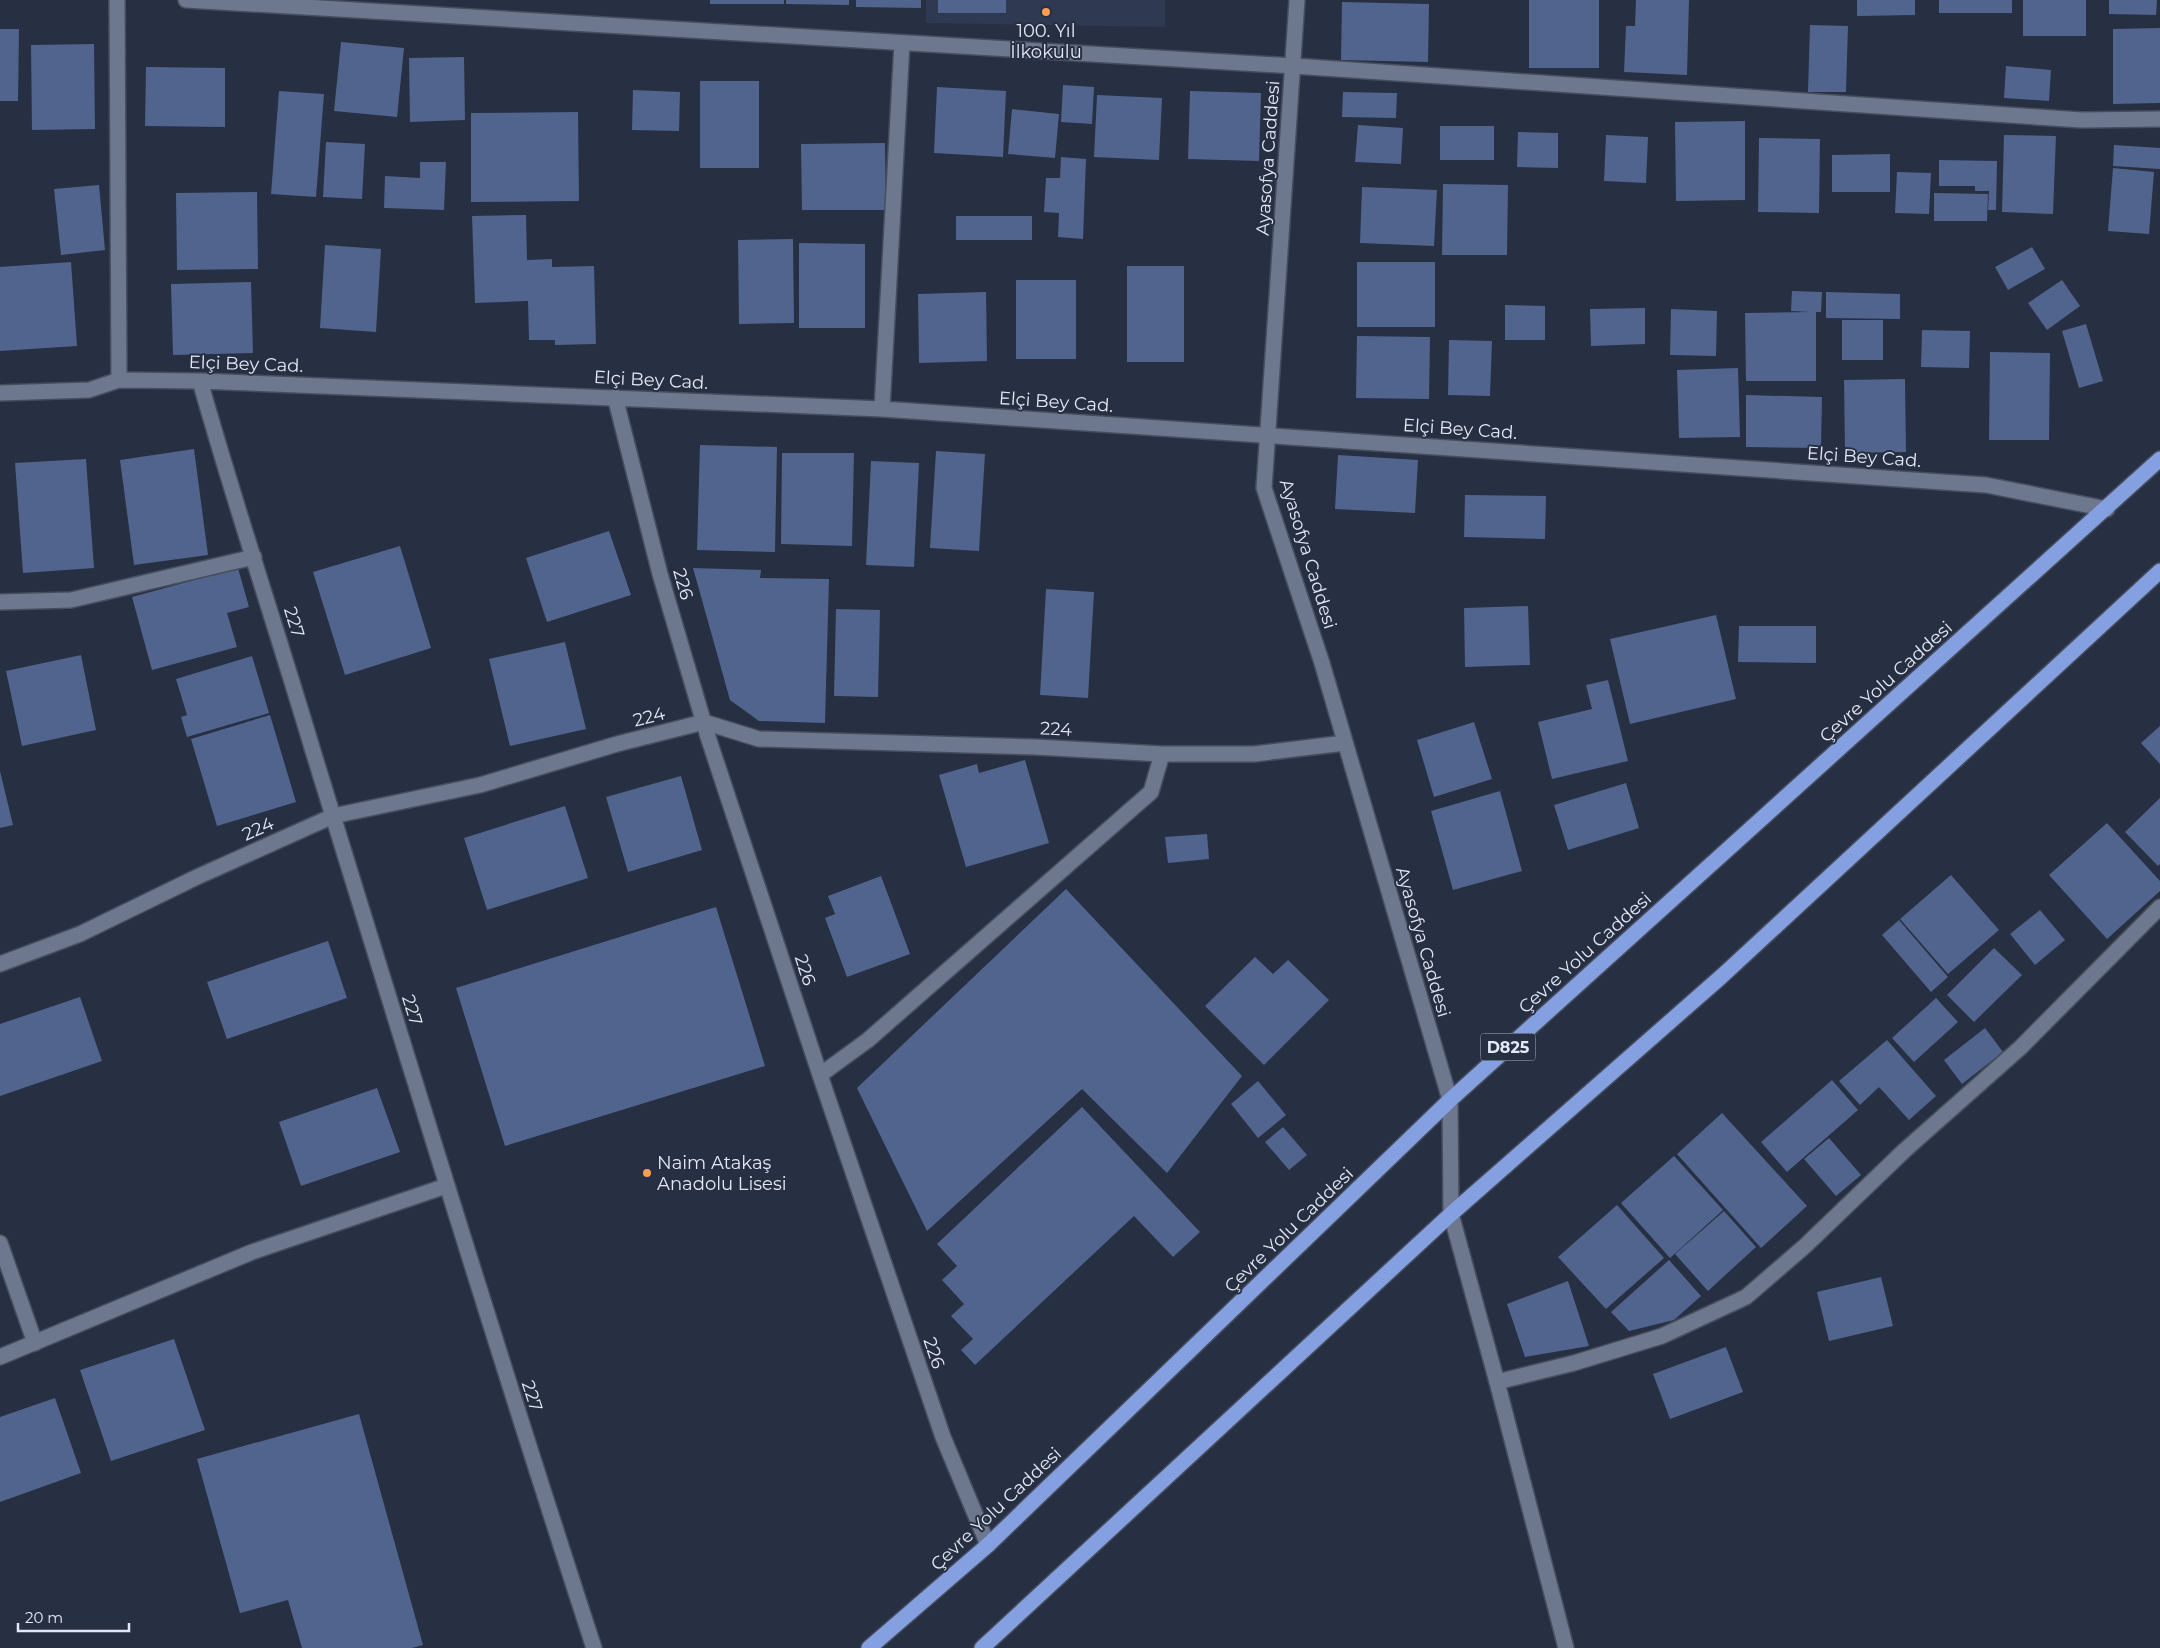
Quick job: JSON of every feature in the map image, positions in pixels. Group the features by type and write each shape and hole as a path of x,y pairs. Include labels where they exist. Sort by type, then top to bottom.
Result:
{"highway":[{"name":"Çevre Yolu Caddesi","path":"869,1648 988,1545 1450,1100 2107,509 2160,459"},
{"path":"982,1648 1451,1214 1722,976 2160,570"}],"street":[{"path":"117,0 118,380"},
{"path":"186,0 319,4 902,43 1294,66 2081,120 2160,119"},
{"name":"Ayasofya Caddesi","path":"1297,0 1294,66 1266,435 1264,488 1322,662 1450,1100 1451,1214 1566,1648"},
{"path":"882,409 902,43"},
{"name":"Elçi Bey Cad.","path":"0,393 89,390 118,380 200,381 882,409 1986,485 2107,509"},
{"name":"227","path":"200,381 232,494 254,557 446,1186 594,1648"},
{"name":"226","path":"615,397 660,574 704,722 820,1075 943,1437 988,1545"},
{"path":"0,602 71,600 254,557"},
{"name":"224","path":"0,964 80,934 197,877 333,816 480,785 617,744 704,722 758,739 1035,747 1162,754 1254,754 1345,742"},
{"path":"820,1075 868,1040 1151,792 1162,754"},
{"path":"1497,1382 1574,1363 1662,1336 1746,1297 1805,1246 1905,1150 2020,1048 2160,907"},
{"path":"0,1357 252,1252 446,1186"},
{"path":"0,1243 35,1343"}],"shaded area":[{"name":"100. Yıl İlkokulu","path":"926,0 1165,0 1165,27 926,23"}],"building":[{"path":"710,0 784,0 784,4 710,4"},
{"path":"786,0 849,0 849,5 786,4"},
{"path":"856,0 921,0 921,8 856,7"},
{"path":"938,0 1006,0 1006,13 938,13"},
{"path":"1529,0 1599,0 1599,68 1529,68"},
{"path":"1636,0 1689,0 1687,75 1624,72 1626,26 1635,26"},
{"path":"1857,0 1915,0 1915,15 1857,16"},
{"path":"1939,0 2012,0 2012,13 1939,13"},
{"path":"2023,0 2086,0 2086,36 2023,36"},
{"path":"2109,0 2157,0 2156,15 2109,14"},
{"path":"1342,2 1429,4 1428,62 1341,60"},
{"path":"1810,25 1848,26 1846,92 1808,92"},
{"path":"2160,28 2160,103 2113,104 2113,29"},
{"path":"0,29 19,29 18,101 0,101"},
{"path":"341,42 404,48 397,117 334,111"},
{"path":"94,44 95,129 32,130 31,45"},
{"path":"464,57 465,120 410,122 409,58"},
{"path":"2006,66 2051,70 2049,101 2004,98"},
{"path":"146,67 225,68 225,127 145,126"},
{"path":"700,81 759,81 759,168 700,168"},
{"path":"1063,85 1094,87 1092,124 1061,122"},
{"path":"937,87 1006,91 1003,157 934,153"},
{"path":"633,90 680,92 679,131 632,130"},
{"path":"279,91 324,94 316,197 271,194"},
{"path":"1190,91 1261,93 1259,161 1188,159"},
{"path":"1343,92 1397,93 1396,118 1342,117"},
{"path":"1097,95 1162,98 1159,160 1094,157"},
{"path":"1012,109 1059,114 1055,158 1008,154"},
{"path":"578,112 579,201 471,202 471,113"},
{"path":"1745,121 1745,200 1676,201 1675,122"},
{"path":"1358,125 1403,128 1401,164 1355,162"},
{"path":"1440,126 1494,126 1494,160 1440,160"},
{"path":"1518,132 1558,133 1558,168 1517,167"},
{"path":"1606,135 1648,137 1646,183 1604,181"},
{"path":"2004,135 2056,136 2053,214 2002,212"},
{"path":"1759,138 1820,139 1819,213 1758,212"},
{"path":"326,142 365,144 362,199 323,197"},
{"path":"885,143 886,210 802,210 801,144"},
{"path":"2114,145 2160,148 2160,169 2113,166"},
{"path":"1890,154 1890,192 1832,192 1832,155"},
{"path":"1061,157 1086,159 1083,239 1058,237 1059,213 1044,212 1046,178 1060,178"},
{"path":"1939,160 1997,161 1996,210 1988,210 1989,191 1975,191 1975,186 1939,186"},
{"path":"420,162 446,162 444,210 384,208 385,176 420,178"},
{"path":"2113,168 2154,172 2149,234 2108,231"},
{"path":"1897,172 1931,173 1929,214 1895,213"},
{"path":"1443,184 1508,185 1507,255 1442,255"},
{"path":"99,185 105,250 61,255 54,189"},
{"path":"1362,187 1437,190 1434,246 1360,243"},
{"path":"257,192 258,269 177,270 176,193"},
{"path":"1934,193 1988,194 1987,221 1934,221"},
{"path":"526,215 527,260 552,259 552,267 594,266 596,344 555,345 555,340 529,340 528,301 475,303 472,216"},
{"path":"956,216 1032,216 1032,240 956,240"},
{"path":"793,239 794,323 739,324 738,240"},
{"path":"799,243 865,244 865,328 799,328"},
{"path":"325,245 381,249 376,332 320,328"},
{"path":"2032,247 2045,269 2008,290 1995,267"},
{"path":"71,262 77,346 0,351 0,267"},
{"path":"1357,262 1435,262 1435,327 1357,327"},
{"path":"1127,266 1184,266 1184,362 1127,362"},
{"path":"1016,280 1076,280 1076,359 1016,359"},
{"path":"2062,280 2080,306 2047,330 2028,303"},
{"path":"251,282 253,353 173,355 171,284"},
{"path":"1792,291 1822,292 1821,312 1816,312 1816,381 1746,381 1745,313 1811,312 1791,311"},
{"path":"986,292 987,361 919,363 918,294"},
{"path":"1826,292 1900,294 1900,319 1826,318"},
{"path":"1505,305 1545,306 1545,340 1505,340"},
{"path":"1645,308 1645,344 1591,346 1590,309"},
{"path":"1671,309 1717,311 1716,356 1670,355"},
{"path":"1842,320 1883,320 1883,360 1842,360"},
{"path":"2086,324 2103,381 2079,388 2062,331"},
{"path":"1922,330 1970,331 1969,368 1921,367"},
{"path":"1357,336 1430,337 1429,399 1356,398"},
{"path":"1449,340 1492,341 1490,396 1448,395"},
{"path":"1990,352 2050,353 2049,440 1989,440"},
{"path":"1738,368 1740,437 1679,438 1677,370"},
{"path":"1905,379 1906,452 1845,453 1844,380"},
{"path":"1746,395 1822,397 1821,448 1746,447"},
{"path":"700,445 777,447 775,552 697,550"},
{"path":"194,449 208,555 134,565 120,460"},
{"path":"936,451 985,454 979,551 930,548"},
{"path":"782,453 854,453 852,546 781,544"},
{"path":"1338,455 1418,460 1415,513 1335,509"},
{"path":"86,459 94,568 23,573 15,463"},
{"path":"871,461 919,463 914,567 866,565"},
{"path":"1465,495 1546,496 1545,539 1464,537"},
{"path":"609,531 631,595 547,622 526,558"},
{"path":"400,546 431,648 345,675 313,572"},
{"path":"238,568 249,607 227,613 237,647 152,670 132,597"},
{"path":"693,568 761,570 760,578 829,579 825,723 759,721 730,700"},
{"path":"1046,589 1094,592 1088,698 1040,695"},
{"path":"1528,606 1530,665 1465,667 1464,608"},
{"path":"836,609 880,610 878,697 834,696"},
{"path":"1716,615 1736,699 1630,724 1610,639"},
{"path":"1739,626 1816,626 1816,663 1738,662"},
{"path":"565,642 586,729 510,746 489,659"},
{"path":"81,655 96,730 22,746 6,671"},
{"path":"252,656 269,713 187,737 181,717 187,715 176,679"},
{"path":"1608,680 1628,761 1552,779 1538,722 1592,709 1586,685"},
{"path":"270,715 296,802 217,826 191,739"},
{"path":"1474,722 1492,779 1434,797 1417,740"},
{"path":"2160,726 2160,764 2141,743"},
{"path":"1025,760 1049,843 966,867 939,775 977,764 979,773"},
{"path":"0,771 13,825 0,828"},
{"path":"681,776 702,850 628,872 606,797"},
{"path":"1626,783 1639,828 1568,850 1554,805"},
{"path":"1500,791 1522,871 1453,890 1431,811"},
{"path":"2160,798 2160,864 2158,866 2125,832"},
{"path":"565,806 588,878 487,910 464,838"},
{"path":"2107,823 2160,881 2160,891 2107,939 2049,875"},
{"path":"1207,834 1209,859 1168,863 1165,837"},
{"path":"1951,875 1999,930 1948,974 1900,919"},
{"path":"881,876 910,954 847,977 825,918 835,914 828,896"},
{"path":"1066,889 1242,1076 1167,1173 1082,1089 927,1231 857,1088"},
{"path":"716,907 765,1066 505,1146 456,988"},
{"path":"2040,910 2065,940 2035,965 2010,934"},
{"path":"1899,920 1948,977 1931,992 1882,935"},
{"path":"328,941 347,998 227,1039 207,982"},
{"path":"1994,948 2022,975 1974,1022 1947,995"},
{"path":"1255,957 1273,974 1288,960 1329,1000 1264,1065 1205,1006"},
{"path":"80,997 102,1061 0,1096 0,1024"},
{"path":"1936,998 1958,1022 1914,1062 1892,1038"},
{"path":"1985,1028 2003,1052 1962,1084 1944,1060"},
{"path":"1887,1040 1936,1096 1909,1120 1879,1087 1860,1105 1839,1081"},
{"path":"1832,1080 1858,1110 1787,1172 1761,1142"},
{"path":"1258,1081 1286,1115 1258,1138 1231,1104"},
{"path":"377,1088 400,1152 301,1186 279,1122"},
{"path":"1082,1107 1200,1232 1173,1257 1134,1216 975,1365 961,1350 973,1339 951,1316 964,1304 942,1280 957,1266 937,1244"},
{"path":"1722,1113 1807,1206 1761,1248 1677,1154"},
{"path":"1283,1127 1307,1155 1289,1170 1265,1142"},
{"path":"1829,1138 1861,1175 1836,1196 1804,1159"},
{"path":"1674,1156 1723,1210 1670,1258 1621,1203"},
{"path":"1617,1205 1664,1258 1606,1309 1558,1257"},
{"path":"1724,1211 1756,1247 1708,1291 1675,1254"},
{"path":"1669,1260 1701,1296 1674,1320 1629,1331 1611,1312"},
{"path":"1881,1277 1893,1326 1829,1341 1817,1292"},
{"path":"1568,1281 1589,1346 1525,1357 1507,1304"},
{"path":"174,1339 205,1430 111,1461 80,1370"},
{"path":"1726,1347 1743,1392 1670,1419 1653,1374"},
{"path":"55,1398 81,1473 0,1502 0,1417"},
{"path":"359,1414 423,1645 412,1648 302,1648 288,1600 240,1613 197,1459"}],"place":[{"name":"100. Yıl İlkokulu","path":"1046,12"},
{"name":"Naim Atakaş Anadolu Lisesi","path":"647,1173"}]}
